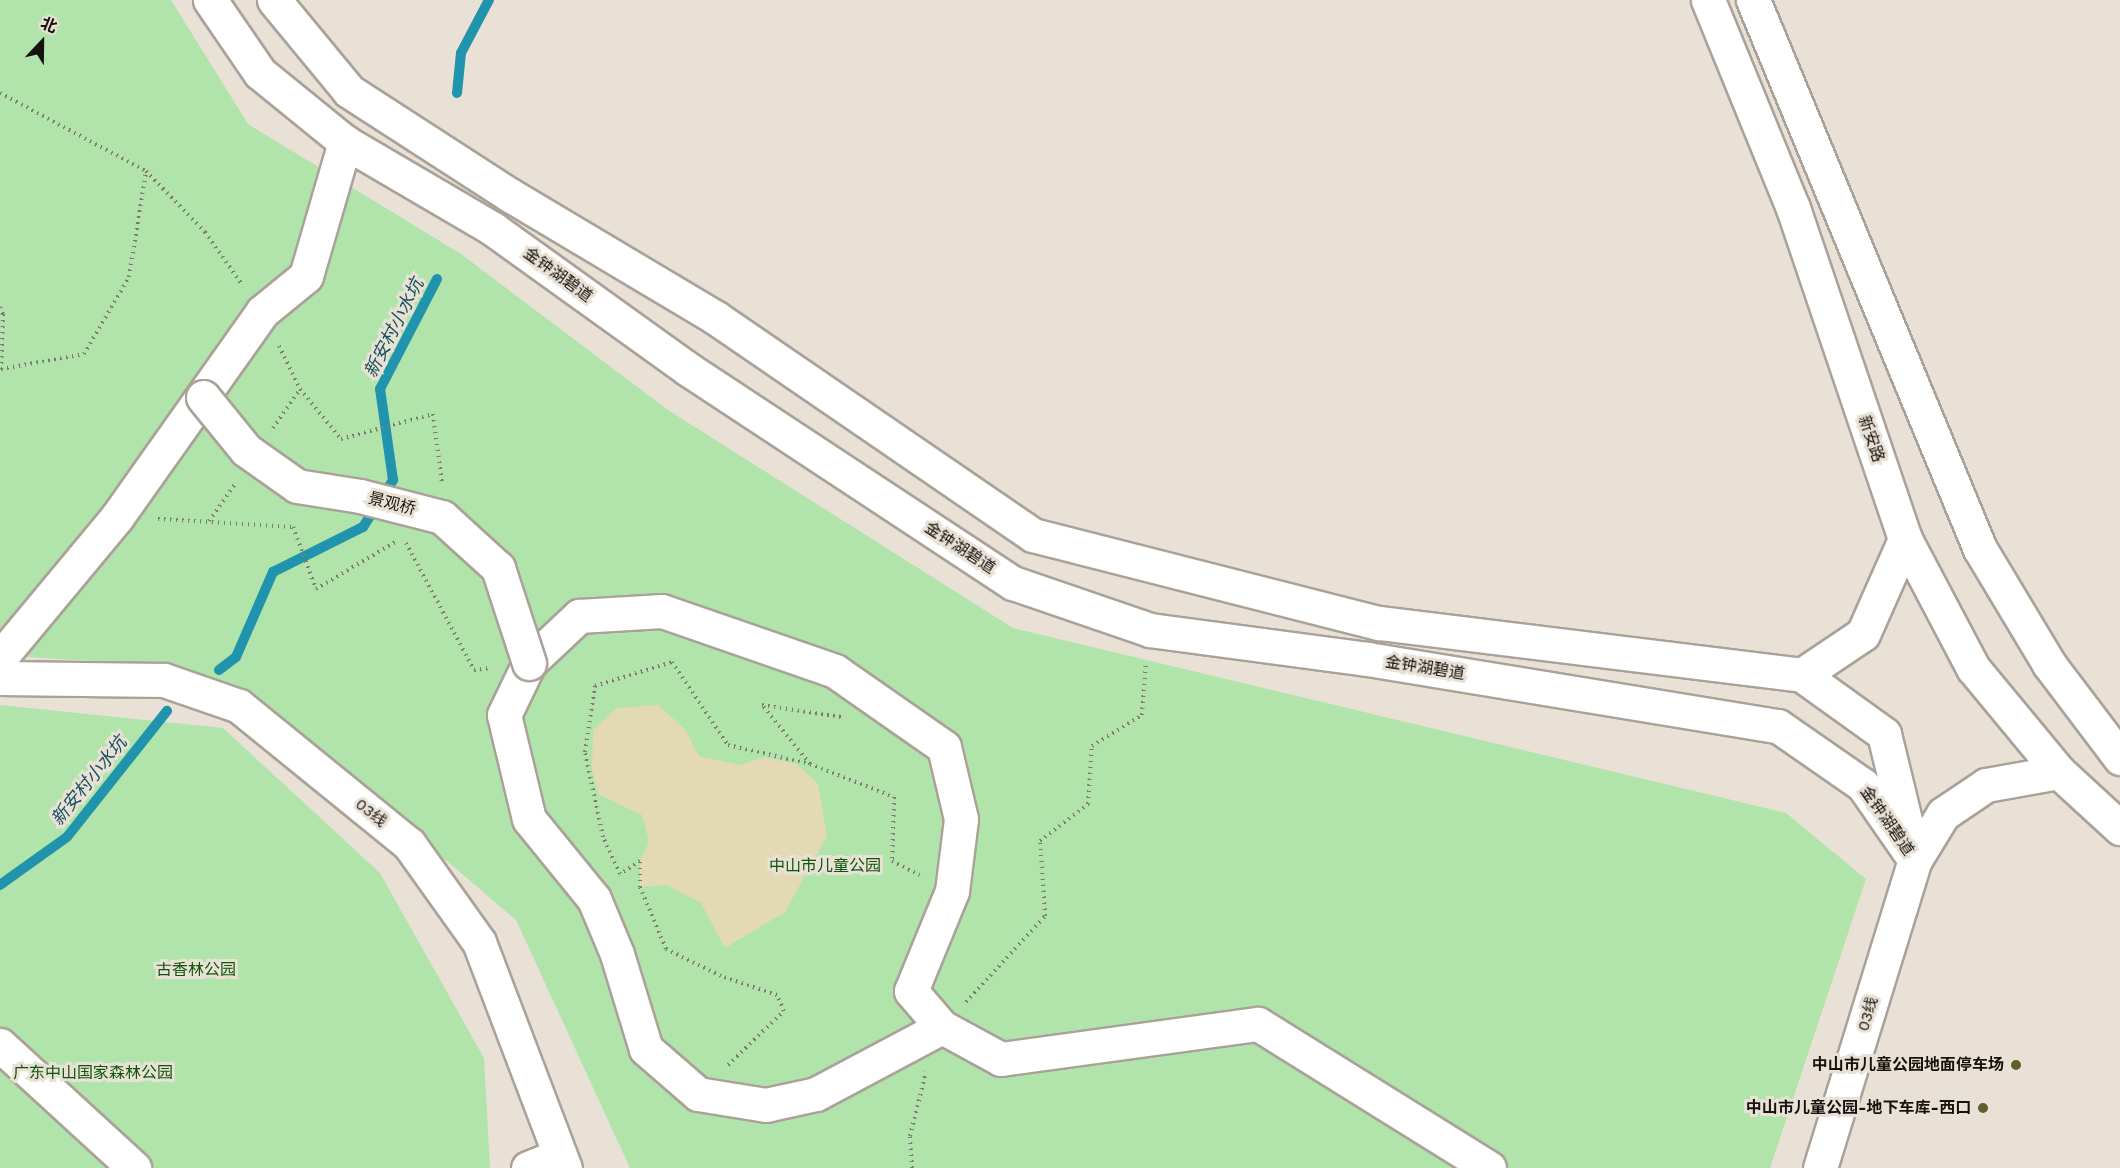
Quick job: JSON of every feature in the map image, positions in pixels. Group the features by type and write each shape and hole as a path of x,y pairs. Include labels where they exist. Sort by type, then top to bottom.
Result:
{"street":[{"name":"金钟湖碧道","path":"210,0 260,73 345,142 493,229 688,369 1013,583 1150,630 1367,659 1778,726 1863,785 1915,860"},
{"name":"金钟湖碧道","path":"274,0 349,91 510,195 716,318 1033,535 1379,623 1802,675 1884,734 1915,860"},
{"name":"新安路","path":"1708,0 1793,208 1905,539 1973,668 2059,772 2120,828"},
{"path":"1753,0 1980,549 2049,664 2120,758"},
{"path":"0,658 117,517 262,312 306,276 345,142"},
{"name":"景观桥","path":"203,398 246,450 297,486 360,496 442,517 498,568 530,663"},
{"path":"1802,675 1863,634 1905,539"},
{"path":"942,1027 816,1094 766,1105 698,1094 646,1049 616,954 594,899 529,819 504,715 530,663 579,616 662,611 835,670 944,747 961,819 952,891 911,991 942,1027 1001,1059 1258,1024 1489,1168"},
{"name":"03线","path":"0,678 164,680 238,706 410,844 479,942 562,1162"},
{"name":"03线","path":"1820,1168 1915,860 1943,814 1986,785 2059,772"},
{"path":"0,1045 134,1168"},
{"path":"528,1168 562,1162"}],"path":[{"path":"0,93 146,171 205,232 262,312 300,389 341,439 433,414 443,480 436,490"},
{"path":"0,307 3,314 1,369 84,354 129,277 146,171"},
{"path":"117,517 293,527 316,589 403,537 474,670 530,663"},
{"path":"912,1168 910,1136 942,1027 1045,916 1040,841 1088,804 1092,746 1142,716 1150,630"},
{"path":"724,1068 784,1011 777,995 721,976 666,949 640,887 640,861 620,874 603,837 585,752 596,686 672,662 728,745 810,764 894,797 892,861 952,891"},
{"path":"810,764 762,705 851,719 843,711"}],"green space":[{"name":"中山市儿童公园","path":"0,0 171,0 248,124 461,254 668,410 1013,628 1786,813 1866,879 1770,1168 630,1168 516,920 249,692 174,667 0,655"},
{"name":"古香林公园","path":"0,705 223,728 380,873 484,1058 490,1168 0,1168"}],"sand":[{"path":"658,705 685,729 699,756 740,765 765,757 797,764 818,784 827,836 785,912 725,948 701,903 666,885 640,887 640,861 649,842 642,815 599,795 592,771 593,730 617,708"}],"waterway":[{"name":"新安村小水坑","path":"457,93 461,53 489,0"},
{"name":"新安村小水坑","path":"219,670 236,657 273,572 363,527 393,480 380,389 437,279"},
{"name":"新安村小水坑","path":"0,885 67,837 167,711"}],"place":[{"name":"中山市儿童公园地面停车场","path":"2016,1065"},
{"name":"中山市儿童公园-地下车库-西口","path":"1983,1108"}],"park label":[{"name":"广东中山国家森林公园","path":"93,1073"}]}
